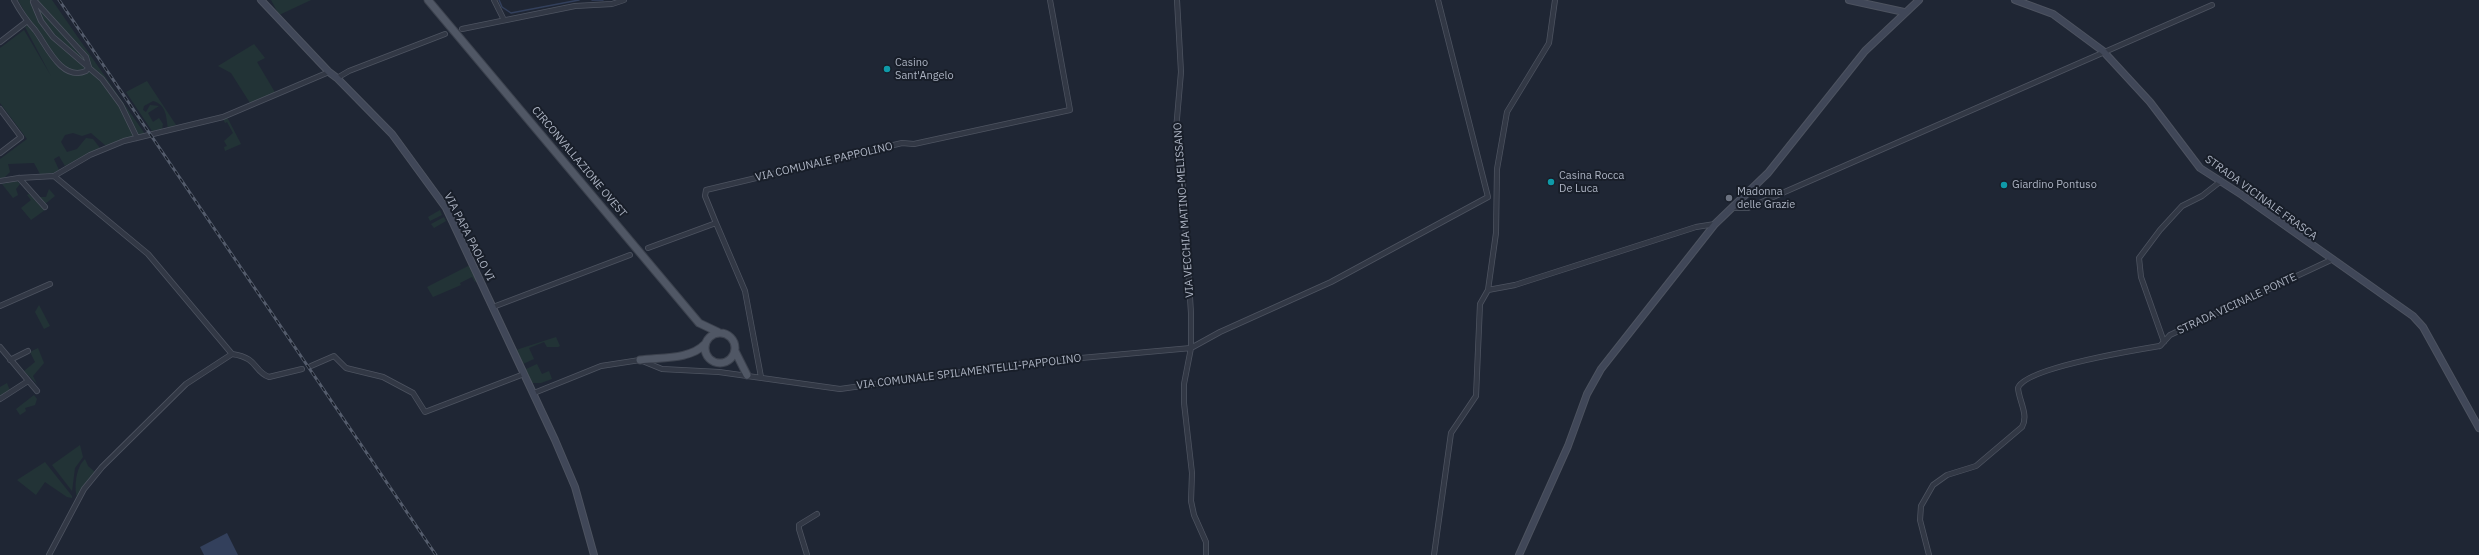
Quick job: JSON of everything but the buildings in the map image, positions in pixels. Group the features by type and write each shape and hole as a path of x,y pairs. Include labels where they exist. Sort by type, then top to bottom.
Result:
{"main road":[{"name":"CIRCONVALLAZIONE OVEST","path":"428,0 699,323 718,332"},
{"path":"699,323 706,342 707,356"},
{"path":"640,360 697,352 718,332 732,337 735,351 747,375"},
{"path":"688,354 707,356 719,363 729,360 735,351"},
{"path":"729,360 743,366"}],"street":[{"path":"14,0 26,22 62,66 78,73 86,72 89,67"},
{"path":"33,0 84,54 89,67"},
{"path":"33,0 41,21 52,37 99,75 114,96 137,138"},
{"name":"VIA PAPA PAOLO VI","path":"261,0 329,72 337,78 392,134 430,184 446,208 534,393 575,487 594,555"},
{"path":"494,0 504,20"},
{"path":"462,28 575,6 612,4 624,0"},
{"name":"VIA COMUNALE PAPPOLINO","path":"716,223 705,196 706,190 902,143 914,144 1070,110 1050,0"},
{"name":"VIA VECCHIA MATINO-MELISSANO","path":"1178,0 1181,72 1176,130 1187,251 1191,348"},
{"path":"1206,555 1206,542 1194,515 1191,501 1191,458 1184,403 1184,384 1191,348 1220,332 1330,282 1488,197 1438,0"},
{"path":"1434,555 1451,433 1476,396 1480,304 1488,290 1496,233 1497,169 1508,112 1549,43 1554,0"},
{"path":"1849,0 1904,12"},
{"path":"1519,555 1568,446 1587,394 1601,369 1716,224 1768,173 1865,50 1904,12 1919,0"},
{"name":"STRADA VICINALE FRASCA","path":"2015,0 2053,14 2103,51 2150,102 2200,168 2221,181 2331,260 2413,316 2423,327 2479,428"},
{"path":"1732,208 1748,208 1984,106 2103,51 2212,5"},
{"path":"0,42 26,22"},
{"path":"337,78 349,71 444,34"},
{"path":"0,181 19,178 54,176 90,155 137,138 222,117 329,72"},
{"path":"0,109 21,137 0,153"},
{"path":"54,176 148,254 232,354 250,358 265,375 269,377 302,369"},
{"path":"19,178 45,207"},
{"path":"2164,342 2141,277 2139,258 2160,230 2182,206 2202,196 2221,181"},
{"path":"648,248 716,223 745,292 761,377"},
{"path":"1488,290 1515,285 1696,227 1716,224"},
{"path":"493,307 630,255"},
{"name":"STRADA VICINALE PONTE","path":"1929,555 1920,520 1921,506 1938,480 1976,466 1987,460 2022,427 2025,422 2018,394 2020,383 2057,368 2160,346 2177,332 2331,260"},
{"path":"0,306 50,284"},
{"path":"0,347 37,391"},
{"name":"VIA COMUNALE SPILAMENTELLI-PAPPOLINO","path":"747,375 840,389 1026,363 1191,348"},
{"path":"10,360 28,351"},
{"path":"50,555 76,502 102,467 186,384 232,354"},
{"path":"311,366 334,356 346,368 382,377 413,393 425,412 524,374"},
{"path":"534,393 601,366 640,360 662,369 747,375"},
{"path":"0,399 28,381"},
{"path":"808,555 799,525 817,514"}],"shaded area":[{"path":"18,0 52,0 145,134 106,146 91,133 82,136 73,133 65,135 61,142 67,152 77,149 86,138 93,139 100,148 65,166 59,156 54,159 59,170 55,173 40,174 34,163 8,164 10,172 5,177 0,179 0,159 27,139 0,103 0,48 24,30 51,76 25,27 31,23"},
{"path":"271,0 311,0 279,15"},
{"path":"254,44 265,58 257,62 276,94 250,103 231,73 218,66"},
{"path":"147,81 176,125 168,128 163,108 161,105 153,101 144,106 143,110 146,112 150,105 159,106 148,113 153,122 159,118 163,124 162,129 152,131 126,92"},
{"path":"227,117 241,144 225,151 224,147 227,146 224,141 233,133 227,122 225,123 223,119"},
{"path":"17,181 20,184 16,189 18,195 13,198 2,184"},
{"path":"49,189 55,196 45,204 39,197 46,197"},
{"path":"29,194 45,210 31,220 21,208 31,200 27,195"},
{"path":"440,210 442,215 430,221 428,217"},
{"path":"444,217 446,221 434,228 431,224"},
{"path":"470,265 477,281 475,282 472,277 460,283 461,285 433,297 427,287"},
{"path":"39,305 50,326 44,329 35,312"},
{"path":"556,337 560,346 547,347 544,342 529,348 534,359 523,364 516,350"},
{"path":"38,348 44,363 33,376 37,384 24,371 35,362 30,352"},
{"path":"537,364 542,374 549,371 552,379 541,383 531,383 526,369"},
{"path":"7,383 10,391 0,397 0,387"},
{"path":"34,395 37,399 35,405 25,408 26,411 20,415 16,409"},
{"path":"80,445 83,457 75,468 72,491 52,465"},
{"path":"85,459 88,466 95,472 77,497 76,477"},
{"path":"45,462 72,496 72,498 67,497 45,482 36,495 17,480"}],"water":[{"path":"227,533 238,555 204,555 200,547"}],"waterway":[{"path":"499,0 502,7 511,13 579,0"},
{"path":"592,0 603,0"}],"railway":[{"path":"59,0 436,555"}],"place":[{"name":"Casino Sant'Angelo","path":"887,69"},
{"name":"Casina Rocca De Luca","path":"1551,182"},
{"name":"Giardino Pontuso","path":"2004,185"},
{"name":"Madonna delle Grazie","path":"1729,198"}]}
